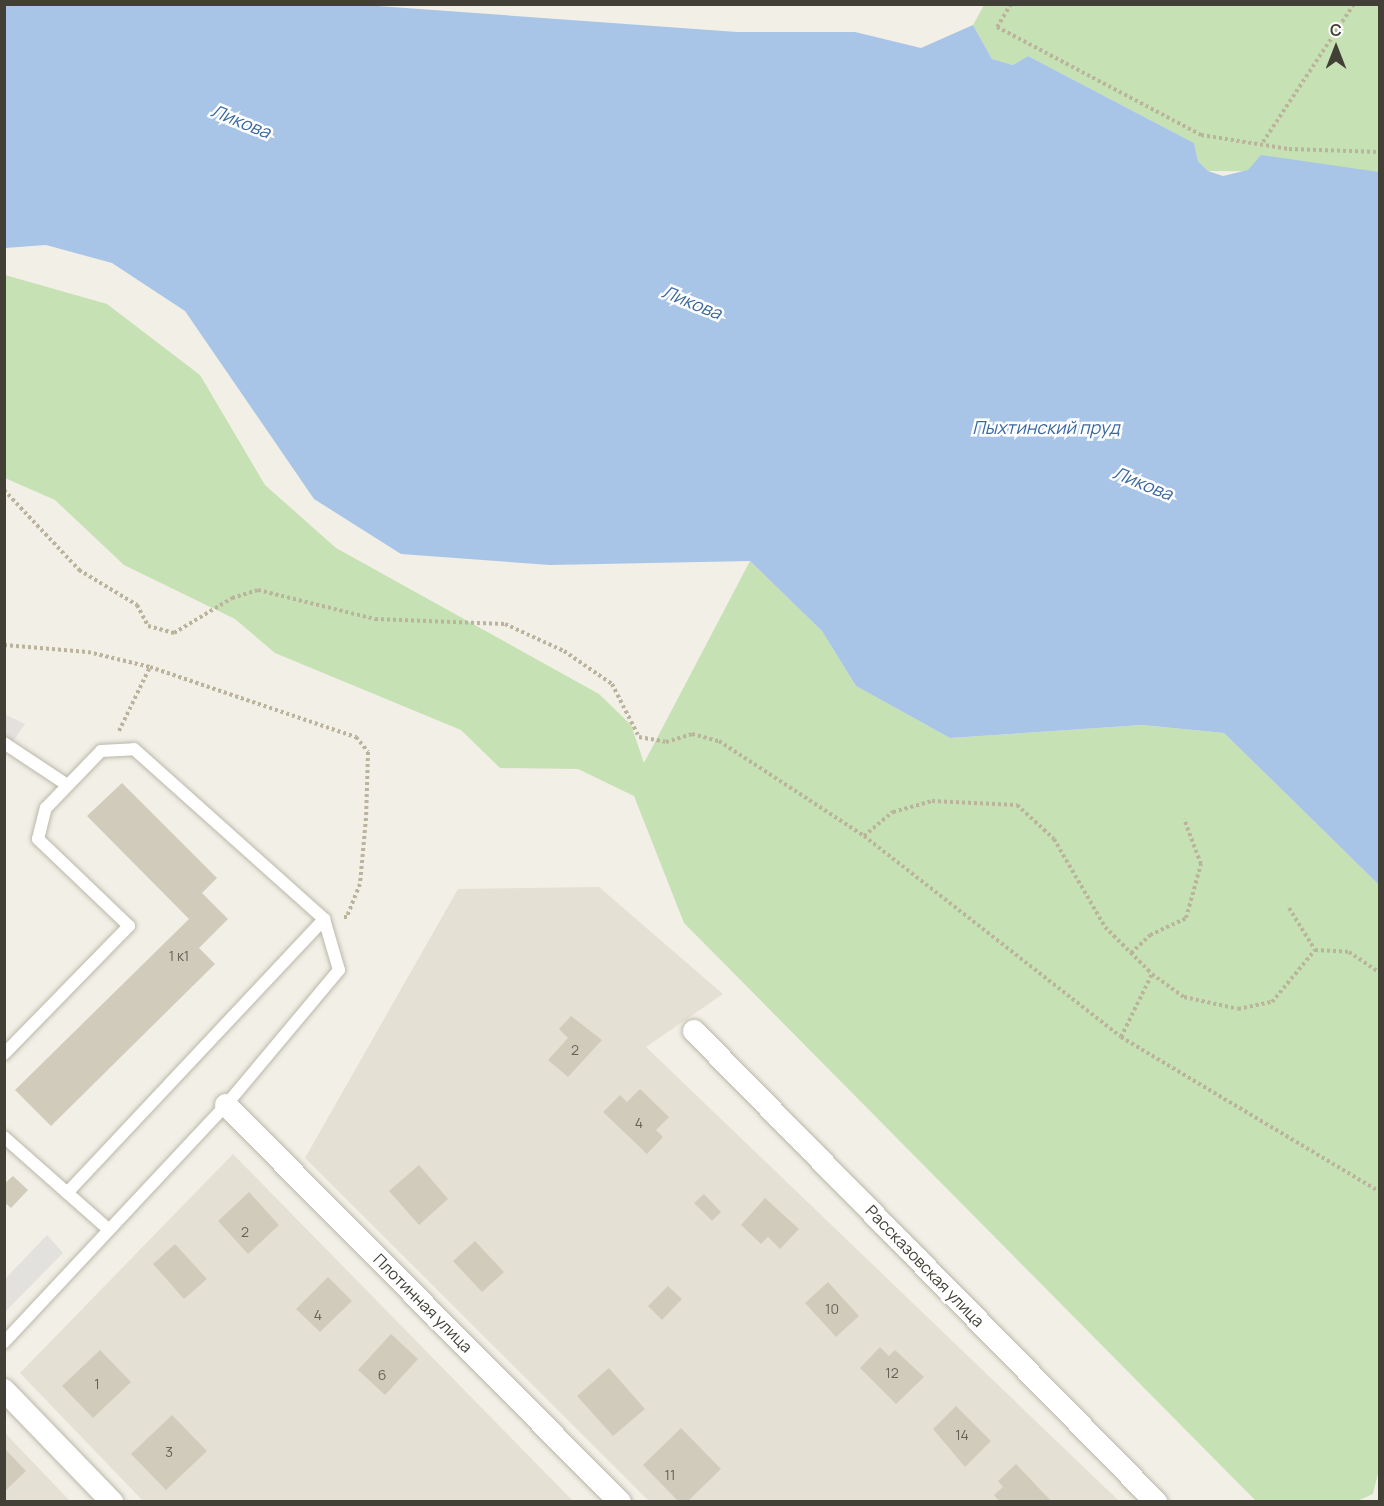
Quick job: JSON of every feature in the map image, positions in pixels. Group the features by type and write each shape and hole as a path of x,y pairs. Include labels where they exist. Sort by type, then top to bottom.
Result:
{"street":[{"name":"Рассказовская улица","path":"694,1031 1156,1502"},
{"name":"Плотинная улица","path":"226,1105 620,1502"},
{"path":"4,1390 112,1502"}],"lane":[{"path":"4,742 66,784"},
{"path":"4,1054 129,926 38,839 46,808 100,750 134,749 324,919 339,970 226,1105 4,1342"},
{"path":"67,1193 324,919"},
{"path":"4,1137 108,1229"}],"path":[{"path":"1011,4 997,27 1027,47 1201,135 1263,142 1289,149 1380,152"},
{"path":"1263,142 1354,4"},
{"path":"4,490 79,570 137,604 148,626 174,633 232,598 258,590 375,618 505,624 564,651 612,684 639,738 666,742 692,734 719,741 864,837 1121,1037 1380,1192"},
{"path":"4,645 88,652 150,667 356,736 368,752 360,884 348,917 324,919"},
{"path":"110,750 150,667"},
{"path":"864,837 893,812 932,801 1017,805 1054,839 1092,907 1131,953 1152,974 1184,997 1238,1009 1272,1002 1315,950"},
{"path":"1131,953 1150,934 1186,918 1202,864 1184,819"},
{"path":"1289,908 1315,950"},
{"path":"1315,950 1349,952 1380,973"},
{"path":"1121,1037 1152,974"}],"shaded area":[{"path":"4,714 25,724 10,746 5,743"},
{"path":"599,887 723,994 646,1047 1119,1501 649,1501 305,1158 458,889"},
{"path":"233,1154 573,1501 143,1501 20,1373"},
{"path":"47,1235 63,1253 5,1312 5,1279"},
{"path":"5,1433 70,1501 5,1501"}],"green space":[{"path":"984,5 1379,5 1379,172 1208,171 1198,161 1194,143 1028,56 1013,65 992,59 973,25"},
{"path":"5,275 107,304 200,375 265,485 336,548 599,694 631,725 644,763 750,561 822,631 856,686 950,738 1142,725 1224,733 1379,885 1380,1465 1373,1494 1357,1501 1256,1501 684,923 634,796 578,769 500,768 461,730 275,653 235,619 124,565 55,500 5,478"}],"water":[{"name":"Пыхтинский пруд","path":"5,4 364,5 737,32 855,32 921,48 973,25 992,59 1013,65 1028,56 1194,143 1198,161 1208,171 1223,176 1248,170 1261,155 1379,172 1379,885 1224,733 1142,725 950,738 856,686 822,631 750,561 550,565 401,554 314,499 185,311 112,263 46,245 5,248"}],"building":[{"path":"122,783 217,878 202,893 228,919 199,948 215,964 51,1126 15,1090 189,919 87,816"},
{"path":"571,1016 602,1040 568,1077 548,1060 568,1038 559,1029"},
{"path":"640,1089 669,1117 656,1130 663,1137 647,1154 603,1112 620,1095 627,1102"},
{"path":"419,1165 448,1199 419,1225 389,1191"},
{"path":"13,1176 28,1190 11,1208 4,1202 4,1184"},
{"path":"249,1192 279,1225 248,1254 218,1221"},
{"path":"704,1194 721,1212 712,1221 694,1203"},
{"path":"765,1198 799,1229 780,1249 768,1237 761,1244 741,1225"},
{"path":"475,1241 504,1272 482,1292 453,1261"},
{"path":"175,1244 207,1279 184,1299 153,1264"},
{"path":"328,1277 352,1301 320,1332 296,1309"},
{"path":"828,1282 859,1316 836,1337 805,1303"},
{"path":"668,1286 682,1299 662,1320 648,1306"},
{"path":"391,1334 418,1359 385,1395 358,1370"},
{"path":"880,1347 889,1356 895,1350 924,1377 896,1404 860,1368"},
{"path":"100,1350 131,1382 93,1418 62,1386"},
{"path":"609,1368 645,1409 613,1436 577,1396"},
{"path":"956,1406 991,1441 965,1467 933,1429"},
{"path":"172,1415 207,1451 166,1490 131,1454"},
{"path":"681,1428 721,1469 687,1502 679,1502 643,1465"},
{"path":"5,1449 26,1471 5,1491"},
{"path":"1016,1464 1052,1502 1000,1502 994,1495 1003,1487 998,1481"}],"water label":[{"name":"Ликова","path":"241,121"},
{"name":"Ликова","path":"692,302"},
{"name":"Ликова","path":"1143,483"}]}
